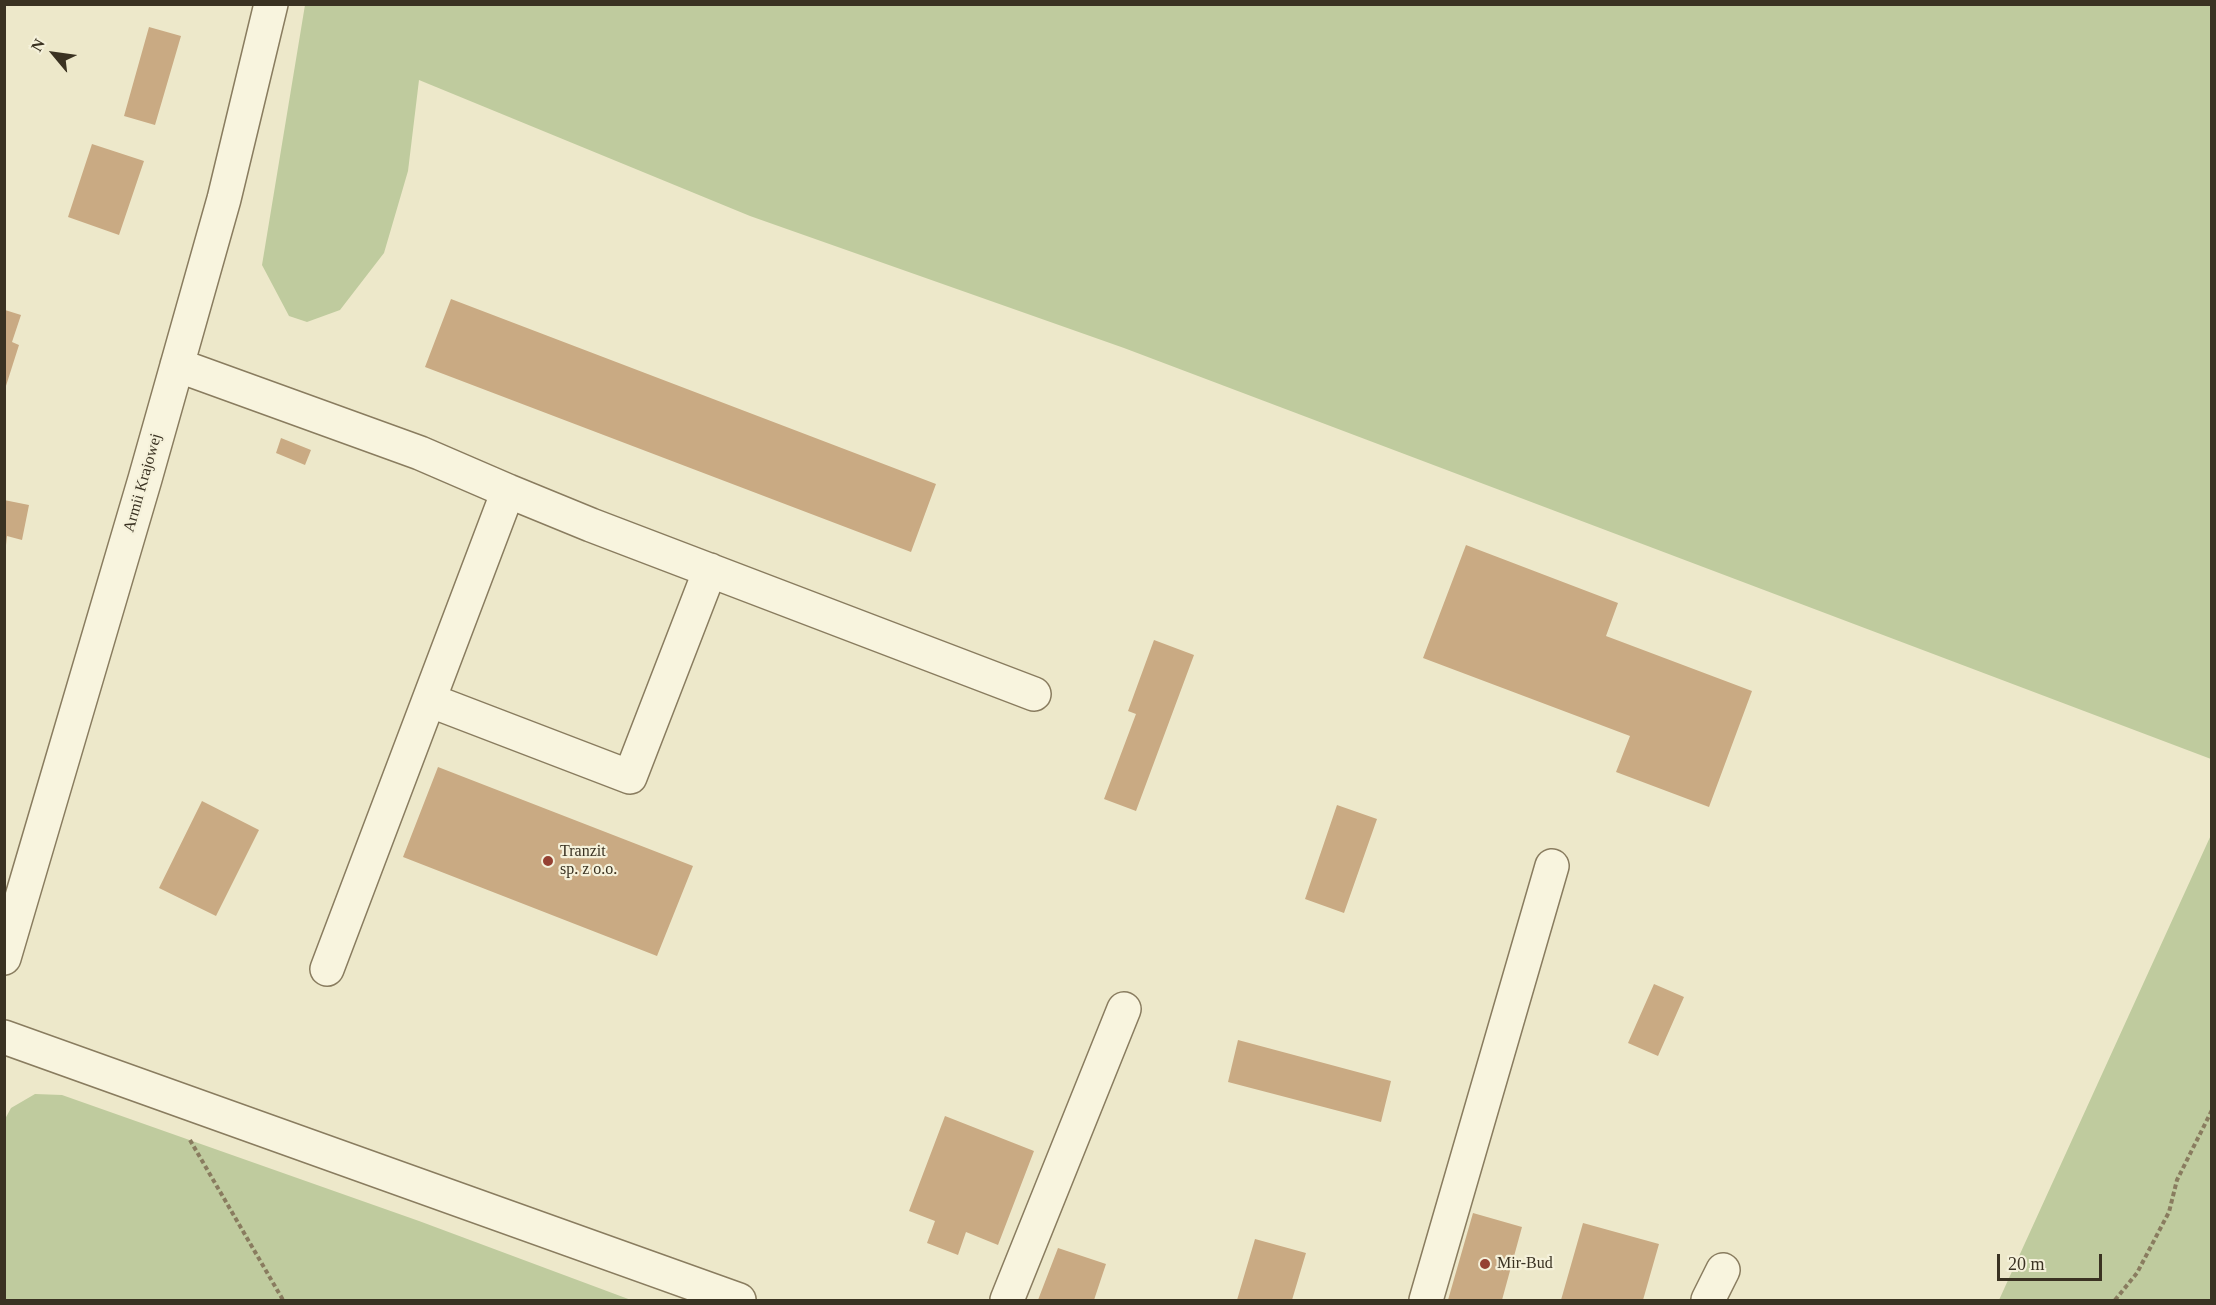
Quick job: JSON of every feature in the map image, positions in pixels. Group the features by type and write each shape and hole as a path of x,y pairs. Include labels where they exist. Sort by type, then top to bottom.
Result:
{"street":[{"name":"Armii Krajowej","path":"4,958 224,199 271,4"},
{"path":"177,365 420,453 591,525 1034,694"},
{"path":"327,969 508,491"},
{"path":"429,700 630,777 710,570"},
{"path":"1426,1300 1551,866"},
{"path":"1007,1300 1124,1009"},
{"path":"4,1037 739,1300"},
{"path":"1708,1300 1723,1270"}],"path":[{"path":"163,1093 283,1300"},
{"path":"2115,1300 2137,1273 2169,1212 2177,1180 2211,1110"}],"green space":[{"path":"305,5 2211,5 2211,759 1124,348 750,216 419,80 408,171 384,253 340,310 307,322 289,316 262,265"},
{"path":"2211,835 2211,1300 1999,1300"},
{"path":"35,1094 62,1095 419,1221 631,1300 5,1300 5,1119 11,1108"}],"building":[{"path":"149,27 181,36 155,125 124,116"},
{"path":"92,144 144,161 119,235 68,217"},
{"path":"451,299 936,484 911,552 425,367"},
{"path":"5,310 21,315 12,342 19,345 5,389"},
{"path":"281,438 311,450 305,465 276,453"},
{"path":"4,500 29,505 22,540 7,536 6,545"},
{"path":"1466,545 1618,603 1606,636 1752,691 1709,807 1616,772 1630,736 1423,658"},
{"path":"1154,640 1194,655 1136,811 1104,799 1136,714 1128,711"},
{"name":"Tranzit sp. z o.o.","path":"438,767 693,866 657,956 403,857"},
{"path":"202,801 259,830 216,916 159,888"},
{"path":"1337,805 1377,819 1344,913 1305,899"},
{"path":"1654,984 1684,997 1658,1056 1628,1043"},
{"path":"1238,1040 1391,1081 1381,1122 1228,1082"},
{"path":"945,1116 1034,1151 998,1245 966,1232 958,1255 927,1243 935,1221 909,1211"},
{"name":"Mir-Bud","path":"1473,1213 1522,1227 1502,1300 1448,1300"},
{"path":"1583,1223 1659,1244 1643,1300 1561,1300"},
{"path":"1255,1239 1306,1253 1292,1300 1237,1300"},
{"path":"1058,1248 1106,1264 1094,1300 1038,1300"}],"place":[{"name":"Tranzit sp. z o.o.","path":"548,861"},
{"name":"Mir-Bud","path":"1485,1264"}]}
